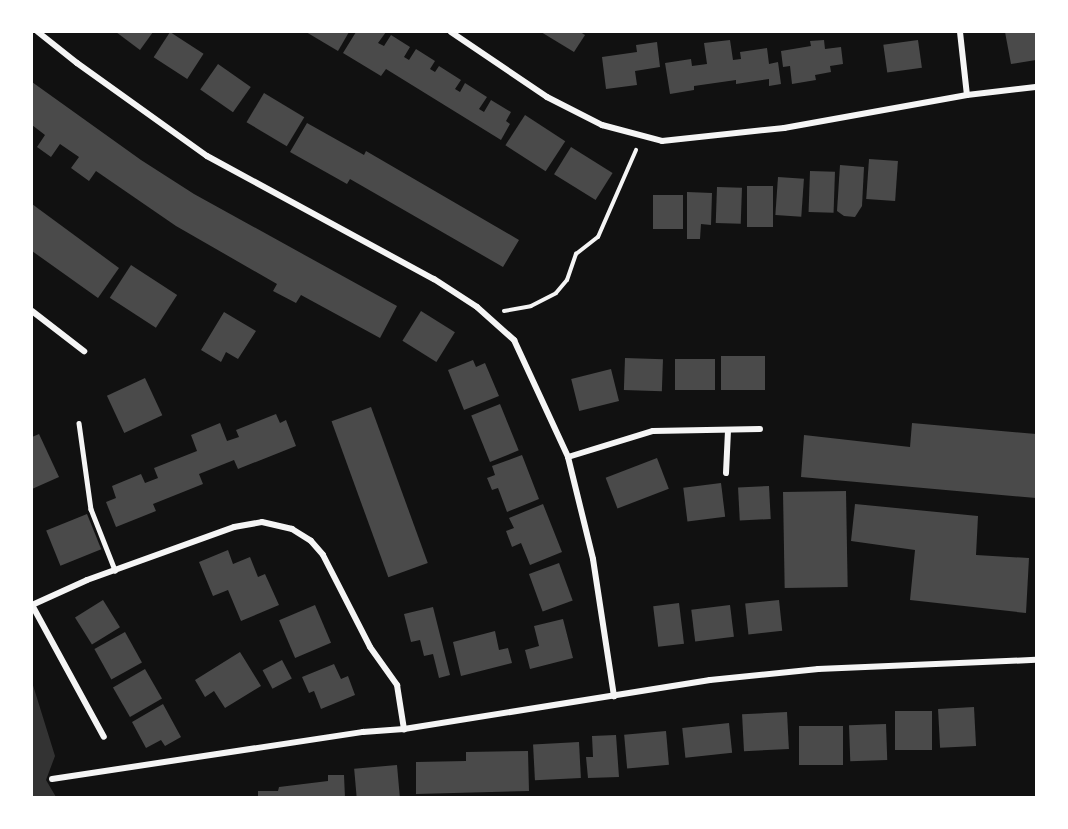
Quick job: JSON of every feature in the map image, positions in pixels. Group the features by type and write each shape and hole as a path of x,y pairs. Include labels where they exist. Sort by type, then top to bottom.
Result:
{"street":[{"path":"38,32 77,63 207,156 434,279 477,307 514,340 568,457 593,559 614,696"},
{"path":"451,32 547,98 602,125 662,141 784,128 967,95 1036,87"},
{"path":"960,32 967,95"},
{"path":"32,310 84,351"},
{"path":"568,457 653,431 760,429"},
{"path":"726,473 728,431"},
{"path":"104,737 32,605 116,570 234,527 262,522 292,530 311,541 323,555 370,647 397,685 404,729"},
{"path":"52,779 363,732 404,729 710,680 818,669 1036,660"}],"lane":[{"path":"79,423 91,509 116,570"}],"path":[{"path":"488,316 531,306 556,293 567,280 576,254 598,237 643,135"}],"shaded area":[{"path":"32,682 55,756 46,780 56,797 32,797"}],"building":[{"path":"116,32 153,32 140,50"},
{"path":"170,32 204,54 187,79 154,57"},
{"path":"306,32 349,32 338,51"},
{"path":"356,32 386,32 378,43 384,46 391,35 410,47 404,57 409,60 416,49 435,61 430,69 435,72 439,66 461,80 455,89 460,92 465,83 487,97 479,109 484,112 491,100 511,112 506,121 510,124 501,140 386,69 381,76 343,53"},
{"path":"541,32 580,32 585,35 574,52"},
{"path":"1005,32 1036,32 1036,60 1011,64"},
{"path":"730,40 733,60 741,59 740,52 767,48 769,64 778,62 781,84 769,86 769,79 736,84 736,80 694,86 694,90 670,94 665,63 691,59 692,66 707,64 704,43"},
{"path":"824,40 825,49 841,47 843,64 830,66 831,72 815,75 816,80 792,84 790,66 783,67 781,51 811,46 810,41"},
{"path":"918,40 922,68 887,73 883,45"},
{"path":"657,42 660,67 635,71 637,85 606,89 602,57 637,52 636,45"},
{"path":"218,64 251,87 233,112 200,89"},
{"path":"32,82 141,160 194,194 397,306 380,338 301,295 296,303 273,291 277,284 176,226 96,171 89,181 71,168 79,157 60,144 51,157 37,147 45,135 32,125"},
{"path":"264,93 304,117 287,146 246,122"},
{"path":"525,115 565,141 546,171 505,145"},
{"path":"307,123 364,155 366,151 519,240 503,267 350,179 347,184 290,152"},
{"path":"571,147 613,173 596,200 554,174"},
{"path":"869,159 898,161 895,201 866,199"},
{"path":"840,165 864,167 862,206 855,217 844,216 837,211"},
{"path":"810,171 835,172 834,213 809,212"},
{"path":"778,177 804,179 801,217 775,215"},
{"path":"747,186 773,186 773,227 747,227"},
{"path":"717,187 742,188 741,224 716,223"},
{"path":"687,192 712,193 711,225 701,224 700,239 687,239"},
{"path":"653,195 683,195 683,229 653,229"},
{"path":"32,204 119,268 98,298 32,251"},
{"path":"131,265 177,295 156,328 110,298"},
{"path":"421,311 455,332 436,362 402,341"},
{"path":"224,312 256,331 238,359 226,352 221,362 201,350"},
{"path":"721,356 765,356 765,390 721,390"},
{"path":"625,358 663,359 662,391 624,390"},
{"path":"675,359 715,359 715,390 675,390"},
{"path":"473,360 476,367 485,363 499,396 464,410 448,370"},
{"path":"611,369 619,401 579,411 571,379"},
{"path":"145,378 162,415 124,433 107,396"},
{"path":"500,404 519,450 490,462 471,416"},
{"path":"371,407 428,563 388,577 332,421"},
{"path":"276,414 280,423 286,420 296,446 238,469 234,460 199,474 203,484 153,504 156,511 116,527 106,502 116,498 112,486 141,474 145,483 158,478 154,468 197,451 191,435 220,423 227,441 239,437 236,430"},
{"path":"912,423 1036,434 1036,498 801,477 804,435 910,447"},
{"path":"39,434 59,477 32,489 32,437"},
{"path":"522,455 539,499 507,512 498,488 492,490 487,478 495,475 492,466"},
{"path":"657,458 669,489 617,509 606,478"},
{"path":"721,483 725,517 687,521 683,488"},
{"path":"769,486 771,519 740,521 738,488"},
{"path":"846,491 848,587 785,588 783,492"},
{"path":"543,504 562,552 530,565 521,543 512,547 506,531 514,528 509,518"},
{"path":"855,504 978,516 976,555 1029,558 1026,613 910,600 915,550 851,541"},
{"path":"87,514 101,549 60,566 46,530"},
{"path":"228,550 233,564 250,557 258,577 265,574 279,605 241,621 228,590 213,596 199,562"},
{"path":"559,563 573,601 543,612 529,574"},
{"path":"103,600 120,627 92,645 75,617"},
{"path":"779,600 782,631 748,634 745,604"},
{"path":"679,603 684,644 658,647 653,606"},
{"path":"315,605 331,643 295,658 279,620"},
{"path":"730,605 734,637 695,642 691,610"},
{"path":"433,607 450,675 439,678 433,654 424,656 420,640 411,642 404,614"},
{"path":"563,619 573,658 530,669 525,650 539,646 534,626"},
{"path":"495,631 499,650 508,648 512,663 461,676 453,642"},
{"path":"125,632 142,663 111,680 94,649"},
{"path":"240,652 261,686 225,708 214,691 205,697 195,680"},
{"path":"282,660 292,679 272,689 263,670"},
{"path":"334,664 341,679 348,676 355,695 321,709 314,691 309,693 302,677"},
{"path":"145,669 162,698 130,717 113,688"},
{"path":"163,704 181,737 165,746 161,740 146,748 132,722"},
{"path":"974,707 976,746 940,748 938,709"},
{"path":"895,711 932,711 932,750 895,750"},
{"path":"787,712 789,749 744,751 742,714"},
{"path":"729,723 732,753 685,758 682,728"},
{"path":"886,724 887,760 850,761 849,725"},
{"path":"799,726 843,726 843,765 799,765"},
{"path":"666,731 669,765 627,769 624,735"},
{"path":"616,735 619,777 588,778 586,757 593,757 592,736"},
{"path":"579,742 581,778 535,780 533,744"},
{"path":"528,751 529,791 416,794 416,762 466,761 466,752"},
{"path":"397,765 400,798 357,798 354,769"},
{"path":"328,775 344,775 345,798 258,798 258,791 278,791 279,787 328,781"}]}
